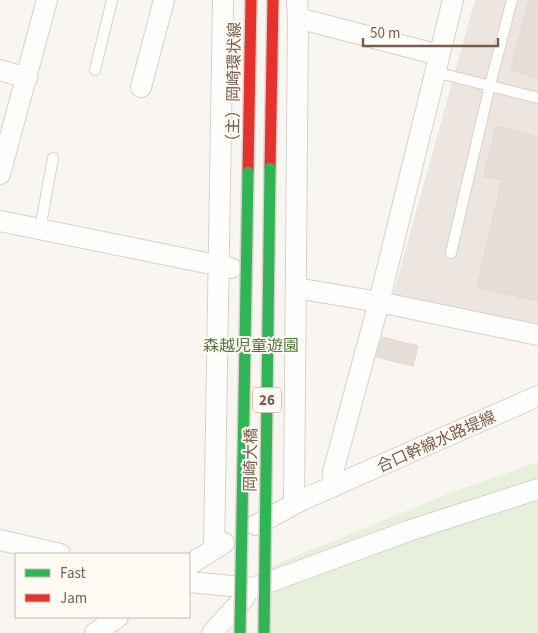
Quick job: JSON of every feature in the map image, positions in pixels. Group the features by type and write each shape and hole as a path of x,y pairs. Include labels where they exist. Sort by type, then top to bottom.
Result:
{"main road":[{"name":"（主）岡崎環状線","path":"248,172 251,0"},
{"name":"岡崎大橋","path":"264,633 274,0"},
{"name":"岡崎大橋","path":"240,633 248,172"}],"street":[{"path":"0,174 47,0"},
{"path":"142,87 164,0"},
{"path":"214,549 223,0"},
{"path":"334,486 333,472 379,302 453,0"},
{"path":"294,504 298,9 437,63"},
{"path":"0,70 27,78"},
{"path":"0,221 538,335"},
{"name":"合口幹線水路堤線","path":"190,564 294,504 538,396"},
{"path":"190,582 253,588 408,531 538,489"},
{"path":"0,540 56,553"},
{"path":"212,633 253,588"},
{"path":"94,633 116,618"}],"lane":[{"path":"95,70 112,0"},
{"path":"451,253 512,0"},
{"path":"437,63 490,85 538,98"},
{"path":"40,229 53,158"}],"shaded area":[{"path":"475,0 538,0 538,327 393,295"}],"green space":[{"path":"538,462 538,633 260,633 259,571 453,492"}],"building":[{"path":"529,0 538,0 538,78 511,70"},
{"path":"496,126 538,137 538,301 477,287 502,180 484,176"},
{"path":"382,337 418,346 413,366 376,357"}],"traffic: jam":[{"path":"248,172 251,0"},
{"path":"270,168 273,0"}],"traffic: fast":[{"path":"264,633 270,168"},
{"path":"240,633 248,172"}],"park label":[{"name":"森越児童遊園","path":"251,345"}]}
